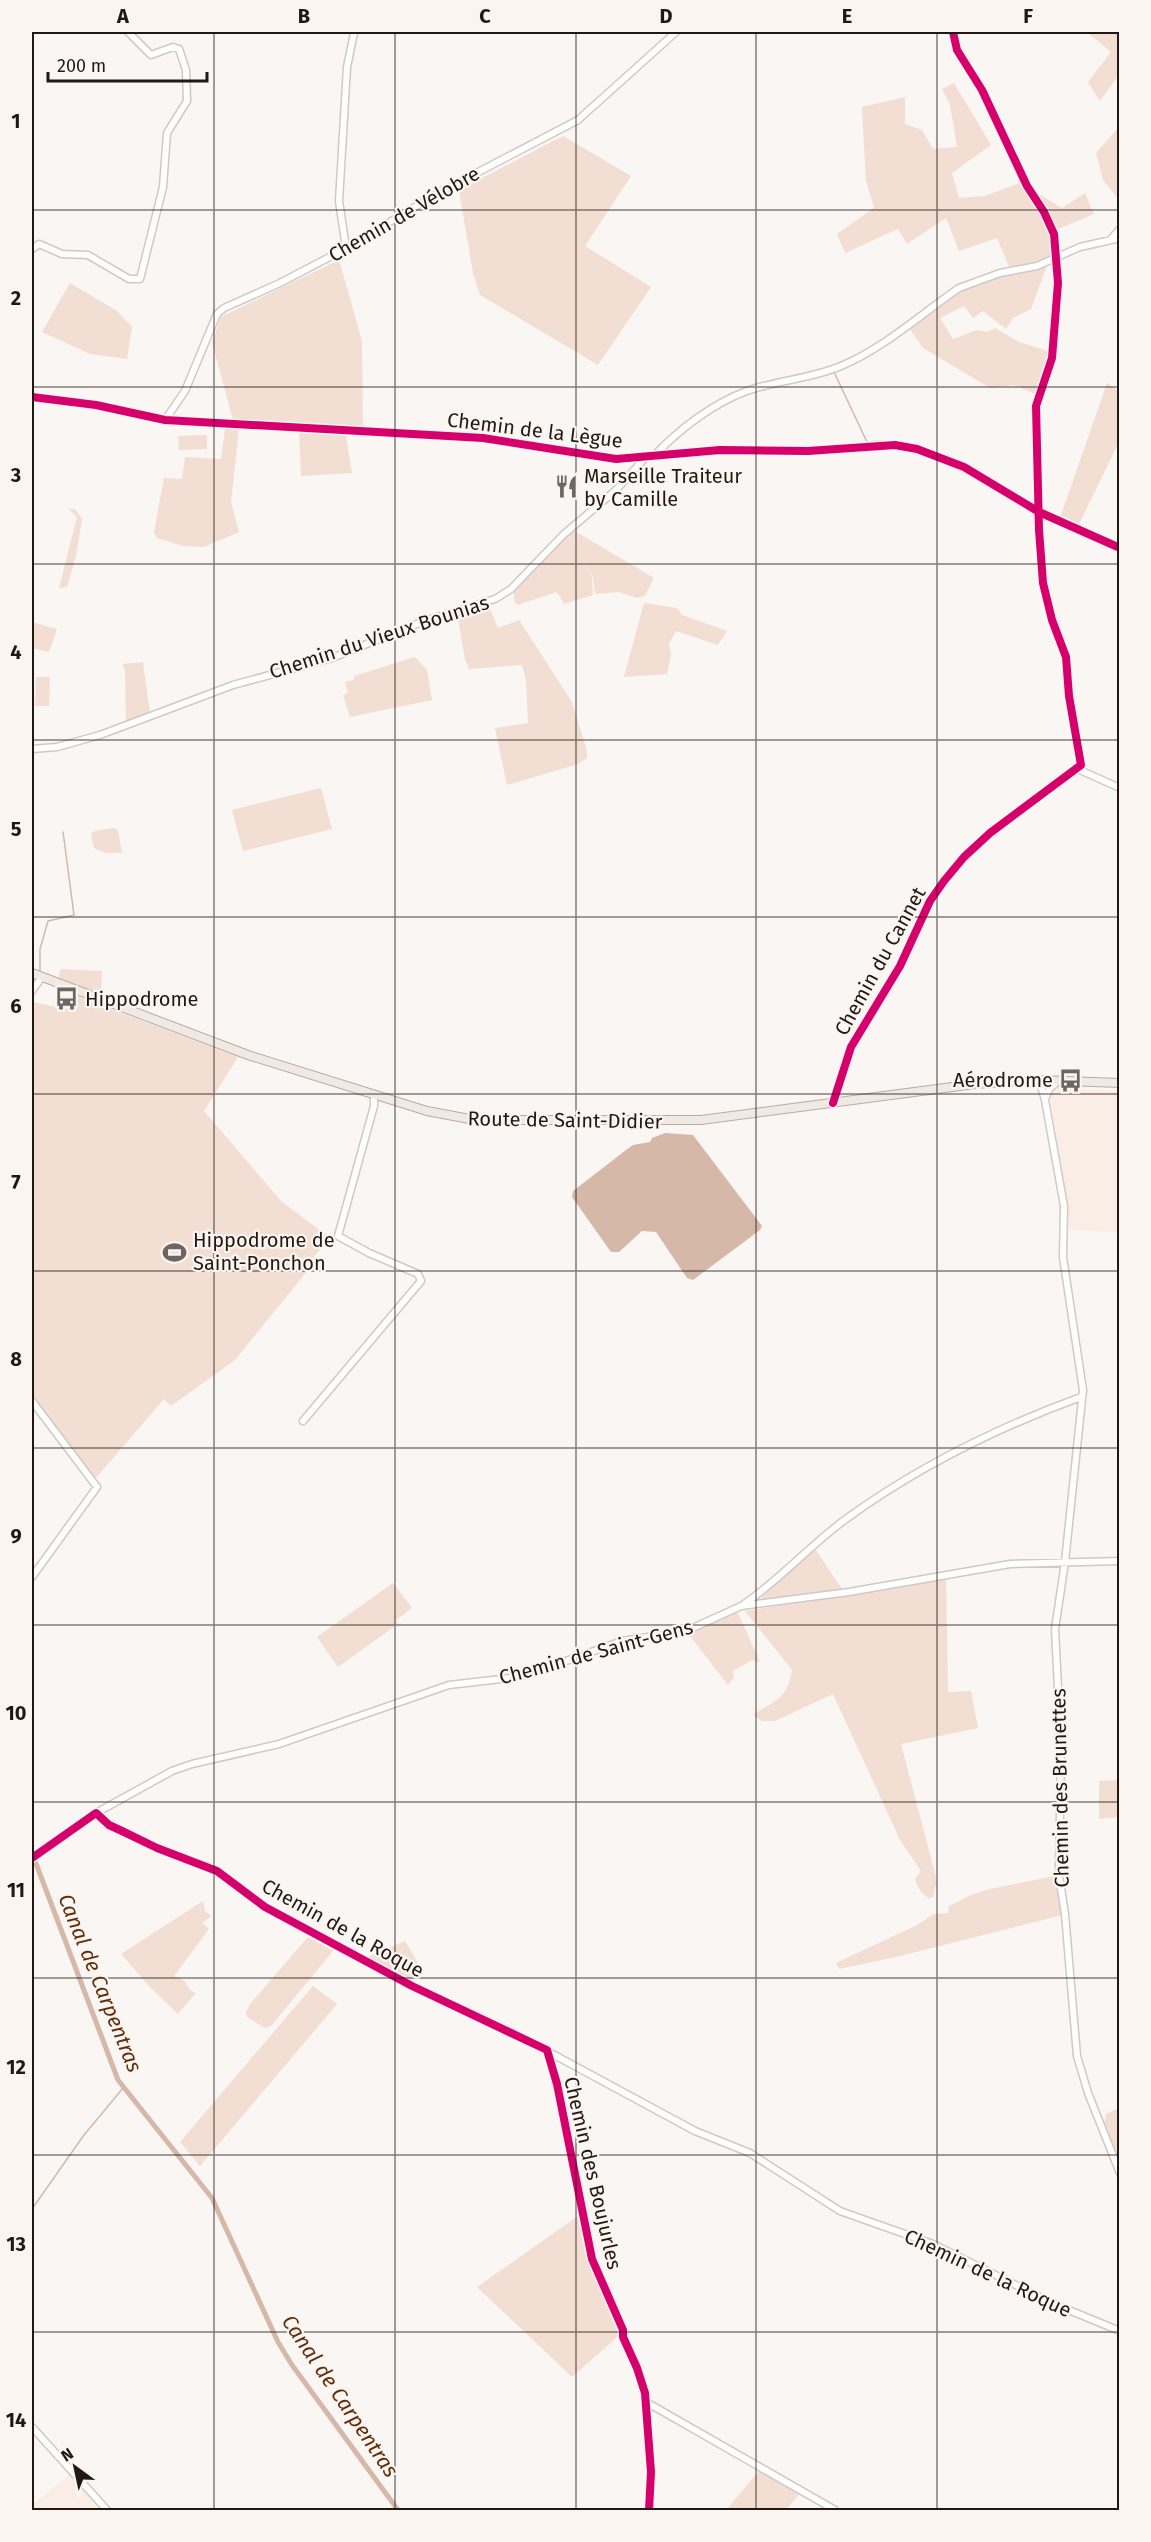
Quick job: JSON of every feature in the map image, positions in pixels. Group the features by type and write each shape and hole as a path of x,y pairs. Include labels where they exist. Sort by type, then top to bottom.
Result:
{"main road":[{"name":"Route de Saint-Didier","path":"32,973 215,1044 443,1116 475,1120 700,1120 975,1084 1042,1080 1119,1083"}],"street":[{"path":"32,249 39,244 62,254 88,255 135,280 140,279 143,274 146,250 163,187 167,133 187,102 186,70 179,49 173,47 151,55 128,32"},
{"name":"Chemin de Vélobre","path":"165,420 185,391 217,314 224,308 280,283 346,248 442,191 578,120 676,32"},
{"name":"Chemin du Cannet","path":"833,1103 851,1047 900,966 930,901 944,881 964,857 990,833 1081,765 1069,696 1066,657 1052,620 1043,583 1039,512 1036,406 1052,358 1058,283 1054,234 1044,212 1027,186 976,79 957,50 953,32"},
{"path":"346,248 339,201 347,67 354,33"},
{"path":"1109,240 1119,229"},
{"name":"Chemin du Vieux Bounias","path":"32,749 57,747 100,735 241,682 332,657 424,621 495,599 511,589 563,535 616,490 650,457 694,422 728,400 747,391 807,378 839,367 872,350 973,281 1037,266 1080,247 1119,238"},
{"name":"Chemin de la Lègue","path":"32,397 96,405 165,420 483,438 616,459 720,450 808,451 895,445 916,448 964,467 1039,512 1119,548"},
{"path":"1082,771 1119,788"},
{"path":"32,991 42,977"},
{"name":"Chemin des Brunettes","path":"1042,1080 1064,1206 1063,1257 1083,1390 1065,1562 1055,1629 1060,1716 1059,1875 1065,1914 1077,2056 1088,2093 1119,2173"},
{"path":"1046,1097 1060,1080"},
{"path":"303,1421 421,1281 418,1274 369,1253 338,1236 374,1106 374,1095"},
{"path":"741,1606 763,1592 845,1520 926,1466 1009,1424 1081,1396"},
{"path":"32,1401 97,1487 32,1576"},
{"name":"Chemin de Saint-Gens","path":"33,1857 96,1813 150,1782 192,1764 279,1744 449,1685 527,1674 622,1641 686,1631 741,1606 849,1592 1010,1564 1119,1561"},
{"name":"Chemin de la Roque","path":"96,1813 122,1831 157,1848 217,1871 265,1907 412,1986 547,2050 689,2128 750,2153 840,2211 933,2244 1054,2304 1119,2331"},
{"name":"Chemin des Boujurles","path":"547,2050 557,2084 592,2259 637,2367 646,2402 651,2472 650,2511"},
{"path":"646,2402 835,2511"},
{"path":"32,2427 107,2511"}],"shaded area":[{"path":"1087,32 1119,32 1119,75 1100,101 1088,82 1111,52"},
{"path":"954,83 991,145 952,173 959,198 985,196 1019,183 1041,213 1054,250 1049,260 1023,268 1010,269 997,238 959,251 946,218 907,244 898,229 845,253 837,234 874,208 866,181 862,107 905,97 905,124 922,130 933,149 957,147 950,105 942,89"},
{"path":"1119,127 1119,200 1103,180 1096,153"},
{"path":"563,136 631,176 585,246 651,287 598,365 480,295 473,273 459,190"},
{"path":"1034,191 1062,208 1085,193 1094,214 1056,230"},
{"path":"339,260 362,341 363,426 233,420 212,342 221,317"},
{"path":"1048,263 1031,309 1013,318 1006,329 983,311 973,318 964,306 940,318 953,339 977,330 987,332 995,328 1019,342 1048,351 1049,357 1035,394 1014,385 990,388 923,348 910,329 927,313 964,290 1019,270"},
{"path":"70,283 117,311 132,327 127,359 90,354 42,332"},
{"path":"1107,383 1119,391 1119,442 1079,524 1061,515"},
{"path":"225,429 239,429 231,502 239,532 204,547 183,546 157,538 154,532 164,478 182,479 185,457 221,459"},
{"path":"299,429 345,431 352,473 301,476"},
{"path":"207,435 207,449 179,450 178,436"},
{"path":"68,508 76,510 82,519 76,556 67,587 59,588 77,517"},
{"path":"573,530 654,578 645,596 637,598 618,592 595,594 593,577 577,549 592,577 593,595 564,604 557,592 517,605 514,601 514,589 567,534 571,540 568,533"},
{"path":"644,603 677,608 682,615 727,631 718,645 676,631 669,644 671,654 667,674 624,677"},
{"path":"488,604 498,628 519,620 572,702 587,751 587,758 578,764 507,785 495,728 528,723 526,679 522,665 469,669 465,659 457,613"},
{"path":"32,622 57,629 49,652 32,648"},
{"path":"415,657 427,670 432,700 350,717 343,695 348,693 345,682 354,680 354,676"},
{"path":"143,662 150,714 126,722 125,670 122,664"},
{"path":"36,677 50,677 49,706 35,706"},
{"path":"321,788 332,829 243,851 232,810"},
{"path":"114,828 118,830 122,853 105,853 94,848 91,833"},
{"path":"61,969 102,971 101,997 58,979"},
{"name":"Hippodrome de Saint-Ponchon","path":"76,996 238,1057 204,1111 281,1201 330,1238 306,1266 308,1270 235,1360 171,1406 164,1399 94,1480 32,1396 32,1002 57,1007 74,1002"},
{"path":"1058,1088 1119,1091 1119,1233 1068,1229 1063,1176 1050,1097"},
{"path":"665,1133 693,1135 762,1226 760,1230 693,1280 687,1278 656,1232 642,1231 619,1252 611,1252 572,1197 573,1191 633,1145 650,1142 652,1138"},
{"path":"815,1549 842,1589 761,1600 763,1594"},
{"path":"946,1578 948,1692 971,1691 978,1728 901,1744 937,1881 933,1897 929,1898 917,1885 915,1879 921,1871 900,1840 833,1694 775,1721 762,1721 753,1715 784,1693 792,1670 745,1611"},
{"path":"393,1583 412,1608 396,1620 398,1624 338,1667 317,1637"},
{"path":"737,1611 760,1662 752,1660 733,1671 734,1678 728,1685 687,1632"},
{"path":"1119,1780 1119,1817 1099,1819 1099,1781"},
{"path":"1055,1876 1062,1915 896,1957 839,1969 836,1963 917,1925 934,1914 948,1913 949,1906 971,1895"},
{"path":"203,1901 205,1911 211,1916 202,1923 209,1929 174,1976 185,1981 190,1990 196,1993 178,2014 121,1954"},
{"path":"308,1937 333,1951 271,2026 265,2028 247,2017 246,2012 250,2004"},
{"path":"405,1941 423,1972 410,1980 368,1957"},
{"path":"313,1986 337,2004 200,2166 180,2142"},
{"path":"1119,2108 1120,2158 1104,2126 1106,2114"},
{"path":"578,2216 587,2259 617,2328 617,2337 572,2377 477,2287"},
{"path":"759,2471 800,2493 786,2510 726,2510"},
{"path":"71,2474 103,2510 38,2510 33,2504"}],"waterway":[{"path":"834,372 867,442 904,443 939,453 962,463"},
{"path":"890,448 929,457 948,465 984,483 1035,515"},
{"path":"967,465 1034,504"},
{"path":"1042,508 1077,525"},
{"path":"32,969 40,972 40,949 48,921 74,915 63,832"},
{"name":"Canal de Carpentras","path":"32,1853 118,2080 212,2198 278,2342 292,2365 398,2510"},
{"path":"32,2209 84,2135 123,2088"}],"cycle path":[{"path":"833,1103 851,1047 900,966 930,901 944,881 964,857 990,833 1081,765 1069,696 1066,657 1052,620 1043,583 1039,530 1036,406 1052,358 1058,283 1054,234 1044,212 1027,186 982,90 957,50 953,32"},
{"path":"32,397 96,405 165,420 483,438 616,459 720,450 808,451 895,445 917,449 964,467 1039,512 1120,548"},
{"path":"32,1858 96,1813 109,1825 157,1848 217,1871 265,1907 412,1986 547,2050 557,2084 592,2259 623,2330 623,2337 645,2393 651,2472 649,2510"}],"place":[{"name":"Marseille Traiteur by Camille","path":"566,487"},
{"name":"Hippodrome","path":"67,999"},
{"name":"Aérodrome","path":"1071,1080"},
{"name":"Hippodrome de Saint-Ponchon","path":"175,1252"}]}
